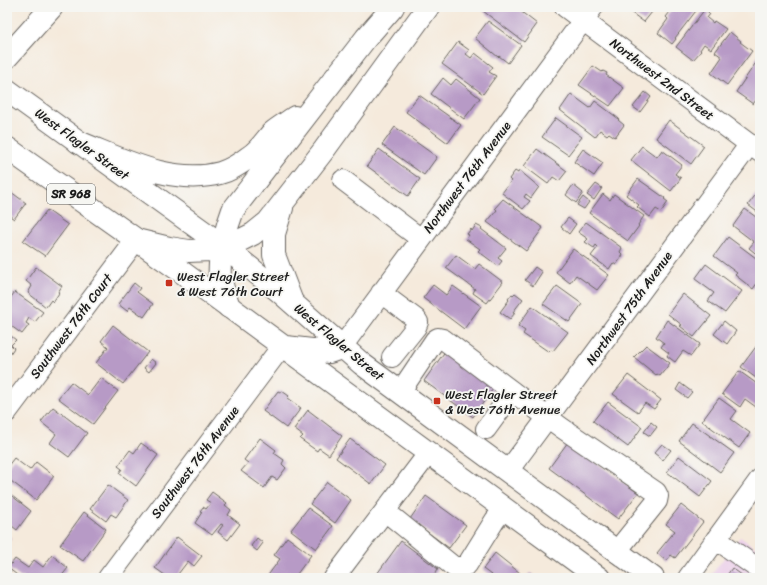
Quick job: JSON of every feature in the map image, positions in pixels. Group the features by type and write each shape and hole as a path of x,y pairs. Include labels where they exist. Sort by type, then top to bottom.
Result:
{"main road":[{"path":"11,52 52,7"},
{"path":"229,307 220,278 219,264 227,228 233,210 366,38 393,7"},
{"path":"136,240 169,248 190,251 209,250 237,242 253,234 268,222 324,150 428,7"},
{"name":"West Flagler Street","path":"7,90 184,216 292,302 341,348 653,578"},
{"path":"78,142 147,169 184,176 216,174 234,167 252,156 273,132 314,104"},
{"name":"SR 968","path":"7,148 229,307 599,578"},
{"path":"284,201 274,234 274,255 292,302"},
{"path":"282,346 329,352 341,348"},
{"path":"464,480 490,479 499,477 508,471"}],"street":[{"name":"Northwest 2nd Street","path":"565,7 588,14 755,148"},
{"name":"Northwest 76th Avenue","path":"341,348 588,14"},
{"name":"Northwest 75th Avenue","path":"508,471 755,148"},
{"path":"343,180 421,239"},
{"name":"Southwest 76th Court","path":"7,412 136,240"},
{"path":"381,293 418,322 416,327 392,357"},
{"path":"400,392 435,340 438,338 443,339 548,418 656,492 658,496 657,501 616,552"},
{"name":"Southwest 76th Avenue","path":"108,578 282,346"},
{"path":"486,428 513,392"},
{"path":"334,578 428,454"},
{"path":"688,578 760,479"},
{"path":"385,511 454,567 460,567 467,564 495,520 504,509"},
{"path":"716,538 760,570"}],"shaded area":[{"path":"740,537 760,551 760,578 709,578"}],"building":[{"path":"486,7 515,7 537,24 524,42 483,11"},
{"path":"632,7 656,7 644,22 629,11"},
{"path":"674,7 699,7 672,44 658,33 668,19 666,17"},
{"path":"705,9 710,14 707,18 713,23 714,21 726,29 711,49 704,44 700,50 701,51 693,60 676,47"},
{"path":"488,21 521,45 508,63 499,56 498,57 475,38"},
{"path":"730,32 752,51 727,85 711,73 722,57 715,52"},
{"path":"458,42 469,50 466,54 471,58 475,53 493,67 489,72 496,76 483,94 442,64"},
{"path":"760,54 760,95 753,104 736,92 757,61 755,60"},
{"path":"593,66 602,72 607,73 606,75 624,88 610,106 579,85"},
{"path":"443,78 451,85 456,79 480,98 464,119 431,94"},
{"path":"645,92 651,97 640,112 633,107"},
{"path":"571,94 590,108 595,101 619,119 618,120 624,125 615,137 609,133 607,135 600,130 595,137 560,110"},
{"path":"419,95 461,125 448,143 406,112"},
{"path":"556,118 582,137 568,155 542,137"},
{"path":"669,120 704,146 691,164 656,138"},
{"path":"395,127 437,157 424,175 382,145"},
{"path":"642,146 657,157 662,150 682,165 675,174 681,178 671,191 631,160"},
{"path":"379,149 420,179 408,196 367,166"},
{"path":"537,149 567,171 559,181 553,177 548,184 524,166"},
{"path":"583,149 603,163 594,176 574,162"},
{"path":"519,170 539,187 531,198 526,194 524,197 530,201 523,209 502,193 511,181 509,179 515,171 518,173"},
{"path":"638,179 665,198 664,199 668,202 661,212 656,209 650,217 637,207 639,205 626,195"},
{"path":"596,184 602,188 594,200 587,195"},
{"path":"573,185 583,193 576,203 566,195"},
{"path":"7,189 26,203 14,219 7,214"},
{"path":"760,189 760,214 748,205"},
{"path":"603,194 610,200 614,194 644,216 628,241 589,213"},
{"path":"583,197 589,202 584,209 577,205"},
{"path":"503,199 543,228 526,251 487,222 497,210 495,208"},
{"path":"745,209 760,220 760,257 749,248 754,242 733,226"},
{"path":"47,210 68,225 45,256 23,241"},
{"path":"568,218 576,224 569,234 561,227"},
{"path":"586,222 622,248 620,252 623,255 616,265 613,263 609,269 591,256 598,247 596,245 594,248 585,242 588,239 578,232"},
{"path":"476,225 482,228 481,229 506,248 498,258 502,261 498,266 478,251 480,249 466,239 469,235 467,234 471,229 472,231"},
{"path":"728,237 760,261 760,279 753,289 735,275 737,273 714,256"},
{"path":"573,249 609,275 597,290 576,275 570,283 556,272"},
{"path":"456,255 475,269 479,264 503,282 487,303 473,293 475,289 446,268"},
{"path":"706,264 742,291 725,313 708,301 714,293 695,279"},
{"path":"36,267 62,286 53,302 51,300 46,307 28,293 32,286 26,281"},
{"path":"535,267 542,272 533,286 525,280"},
{"path":"134,283 140,288 137,292 153,304 144,317 130,307 127,311 118,304"},
{"path":"433,285 446,295 453,286 481,306 464,329 423,298"},
{"path":"557,286 582,304 569,322 543,304"},
{"path":"15,292 43,312 35,322 29,318 26,323 29,325 22,334 7,323 7,302"},
{"path":"515,293 523,299 513,312 515,313 510,319 500,312 509,300 508,299"},
{"path":"683,294 711,316 694,337 668,314"},
{"path":"532,306 568,332 553,351 551,350 549,352 523,334 525,331 518,326"},
{"path":"667,320 700,344 691,356 683,351 675,362 667,356 669,353 661,347 664,343 656,337"},
{"path":"724,321 736,331 727,344 714,334"},
{"path":"113,325 148,352 123,384 96,363 108,347 101,341"},
{"path":"7,333 16,340 11,345 14,348 7,358"},
{"path":"758,344 760,345 760,381 741,367"},
{"path":"646,345 670,363 660,376 657,374 656,375 634,357"},
{"path":"446,350 495,386 473,417 424,381"},
{"path":"151,359 156,363 149,372 144,368"},
{"path":"739,371 760,386 760,410 745,399 740,407 722,394"},
{"path":"628,375 661,400 654,409 645,403 638,412 613,394"},
{"path":"101,378 118,391 93,424 58,398 71,382 88,395"},
{"path":"680,383 692,392 687,398 676,390"},
{"path":"278,391 282,391 289,396 287,398 301,408 286,428 263,411"},
{"path":"719,398 737,411 731,419 750,433 739,448 702,421"},
{"path":"608,402 642,427 628,447 593,421"},
{"path":"53,407 87,433 69,457 50,443 56,434 41,422"},
{"path":"308,410 342,436 329,455 319,448 317,451 300,439 303,436 294,429"},
{"path":"651,422 657,427 650,436 644,432"},
{"path":"692,423 734,453 720,472 679,441"},
{"path":"260,438 276,450 274,453 284,460 282,464 286,468 277,480 272,477 264,488 241,471 248,463 244,460"},
{"path":"350,439 385,465 371,484 336,458"},
{"path":"568,442 638,493 618,519 549,468"},
{"path":"141,443 158,455 136,486 119,473 122,469 118,466 130,450 134,453"},
{"path":"662,444 671,450 663,460 654,453"},
{"path":"679,456 712,481 700,497 667,472"},
{"path":"14,458 30,470 36,462 54,476 36,500 7,478 7,467"},
{"path":"327,482 351,500 335,523 310,504"},
{"path":"108,485 128,500 116,517 111,514 106,521 90,509"},
{"path":"7,492 31,511 17,530 7,522"},
{"path":"212,492 227,503 225,505 231,510 228,515 240,524 228,540 218,532 223,525 221,524 212,535 195,523 202,512 200,511 203,507 206,509 211,503 206,500"},
{"path":"426,496 466,525 449,548 410,519"},
{"path":"681,505 703,522 675,558 671,555 666,561 657,553 675,531 666,524"},
{"path":"308,508 333,526 316,549 291,530"},
{"path":"84,512 106,529 83,561 60,545"},
{"path":"7,535 11,538 7,544"},
{"path":"177,537 202,556 194,566 188,561 175,578 169,578 155,568"},
{"path":"287,537 311,555 294,578 266,578 280,559 274,555"},
{"path":"257,538 263,543 257,551 251,546"},
{"path":"401,541 438,569 432,578 374,578"},
{"path":"495,553 520,573 516,578 495,578 483,569"},
{"path":"52,555 68,568 60,578 25,578 22,576 21,578 8,568 15,559 28,568 34,560 43,567"},
{"path":"732,568 746,578 725,578"},
{"path":"530,573 537,578 526,578"}],"place":[{"name":"West Flagler Street & West 76th Court","path":"169,283"},
{"name":"West Flagler Street & West 76th Avenue","path":"437,401"}]}
